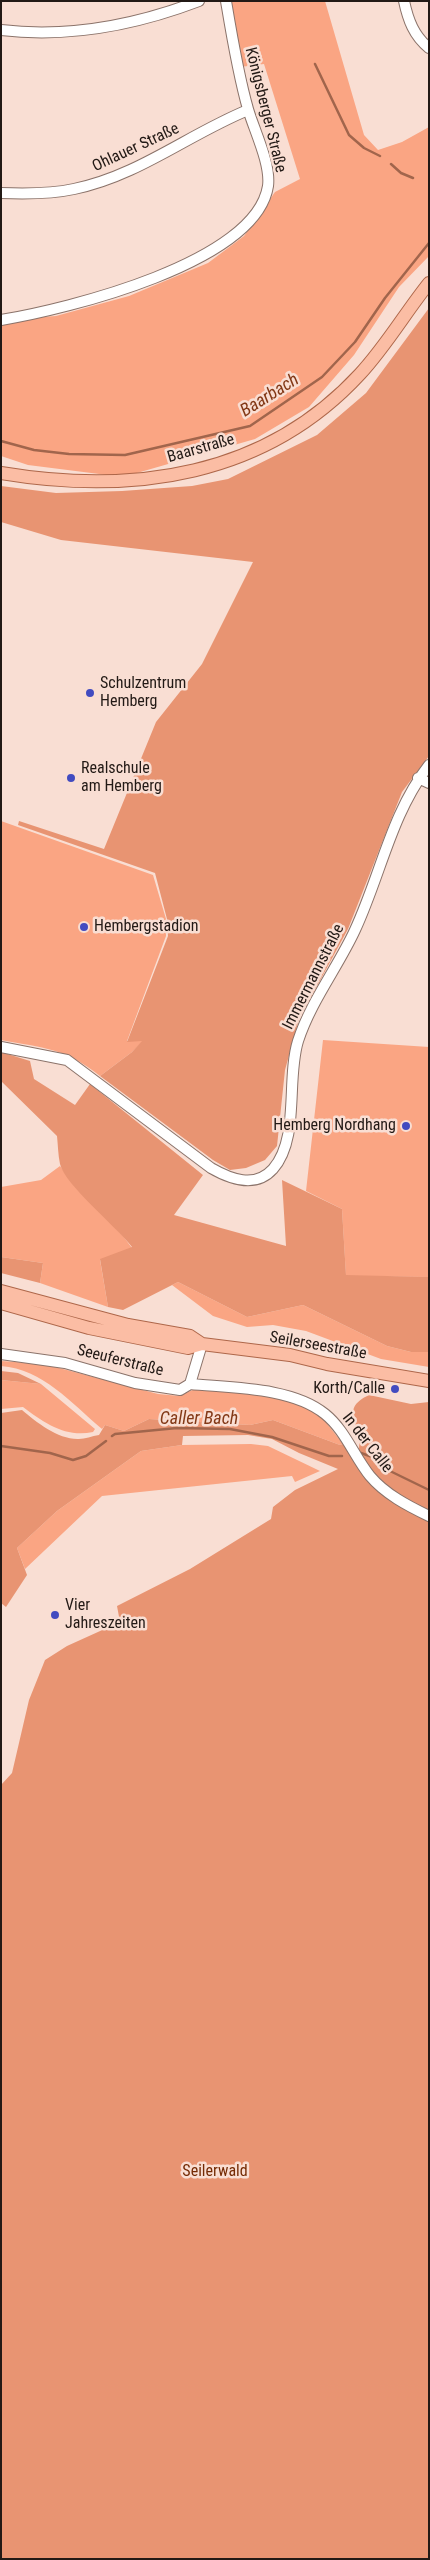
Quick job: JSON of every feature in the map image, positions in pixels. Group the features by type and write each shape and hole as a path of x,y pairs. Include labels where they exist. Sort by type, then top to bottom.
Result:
{"main road":[{"name":"Baarstraße","path":"1,473 27,477 120,482 198,470 242,455 290,431 342,391 383,346 429,283"},
{"name":"Seilerseestraße","path":"1,1291 128,1325 190,1336 202,1344"},
{"name":"Seilerseestraße","path":"1,1304 88,1328 188,1348 202,1344 290,1354 327,1364 429,1381"}],"street":[{"path":"1,30 47,33 84,30 146,19 199,1"},
{"name":"Königsberger Straße","path":"1,320 71,305 134,285 180,267 214,249 248,224 265,197 268,175 248,110 226,1"},
{"path":"404,1 408,18 417,37 429,48"},
{"name":"Ohlauer Straße","path":"1,193 62,191 102,182 157,157 248,110"},
{"name":"Immermannstraße","path":"1,1046 67,1060 211,1168 230,1179 249,1181 262,1177 271,1171 285,1149 294,1059 303,1029 355,931 397,817 418,778 429,764"},
{"path":"418,778 429,783"},
{"path":"190,1384 202,1344"},
{"name":"Seeuferstraße","path":"1,1354 65,1363 136,1383 180,1390 190,1384"},
{"name":"In der Calle","path":"190,1384 272,1392 302,1401 326,1414 345,1438 370,1477 403,1504 429,1516"}],"shaded area":[{"path":"227,1 325,1 364,135 378,150 402,142 429,127 429,256 399,287 354,355 309,407 255,439 123,477 28,465 1,456 1,320 56,316 129,296 208,263 244,236 275,192 300,179 264,64 240,67"},
{"name":"Hembergstadion","path":"1,821 153,875 166,919 166,936 127,1041 143,1041 132,1052 100,1076 76,1060 54,1050 1,1040"},
{"path":"323,1040 429,1047 429,1277 346,1276 342,1209 306,1191"},
{"path":"60,1166 132,1248 100,1260 108,1307 40,1283 43,1263 1,1257 1,1187 41,1180"},
{"path":"178,1282 247,1317 303,1305 387,1346 411,1352 429,1352 429,1367 381,1359 306,1331 273,1325 247,1327 213,1316 172,1285"},
{"path":"1,1361 44,1364 158,1394 179,1396 195,1389 270,1396 300,1404 322,1417 343,1444 340,1445 273,1420 250,1425 149,1419 124,1431 105,1425 102,1429 43,1380 30,1373 1,1366"},
{"path":"1,1380 41,1384 95,1429 93,1432 74,1433 47,1424 23,1407 1,1409"},
{"path":"251,1444 268,1446 320,1471 295,1482 292,1476 102,1496 25,1569 17,1548 57,1511 141,1451 182,1445"}],"green space":[{"path":"429,308 429,756 402,792 348,929 299,1019 285,1070 277,1146 265,1160 246,1168 230,1170 213,1160 100,1076 132,1052 142,1041 127,1042 168,936 167,919 155,873 18,825 19,821 104,849 156,722 202,664 253,562 61,540 1,522 1,486 56,493 122,491 192,486 228,479 317,435 366,393"},
{"path":"1,1052 30,1061 34,1079 75,1105 90,1084 203,1175 174,1215 286,1246 282,1180 342,1209 346,1275 429,1277 429,1352 411,1352 387,1346 303,1305 247,1317 178,1282 123,1310 108,1307 100,1259 132,1247 81,1194 64,1173 59,1161 57,1136 1,1081"},
{"path":"1,1257 43,1263 40,1283 1,1273"},
{"path":"1,1371 18,1373 41,1384 1,1380"},
{"name":"Seilerwald","path":"369,1395 411,1404 429,1402 429,2559 1,2559 1,1785 12,1773 29,1700 45,1660 67,1646 120,1622 117,1606 190,1569 271,1519 273,1507 295,1490 338,1469 299,1453 272,1439 248,1435 183,1436 182,1445 141,1451 57,1511 17,1548 27,1575 6,1607 1,1603 1,1413 22,1410 41,1425 71,1439 84,1439 99,1435 105,1425 124,1431 149,1419 250,1425 273,1420 340,1445 343,1444 348,1452 359,1449 360,1441 353,1413 360,1401"}],"waterway":[{"path":"315,64 349,135 364,148 380,156"},
{"path":"391,164 401,173 413,178"},
{"name":"Baarbach","path":"1,441 34,450 69,454 125,455 250,426 322,377 355,342 385,298 429,243"},
{"name":"Caller Bach","path":"112,1436 115,1434 177,1428 230,1429 272,1437 329,1456 342,1456"},
{"name":"Caller Bach","path":"1,1446 50,1453 73,1460 86,1456 106,1441"},
{"name":"Caller Bach","path":"361,1453 378,1459 390,1471 429,1490"}],"place":[{"name":"Schulzentrum Hemberg","path":"90,693"},
{"name":"Realschule am Hemberg","path":"71,778"},
{"name":"Hembergstadion","path":"84,927"},
{"name":"Hemberg Nordhang","path":"406,1126"},
{"name":"Korth/Calle","path":"395,1389"},
{"name":"Vier Jahreszeiten","path":"55,1615"}]}
